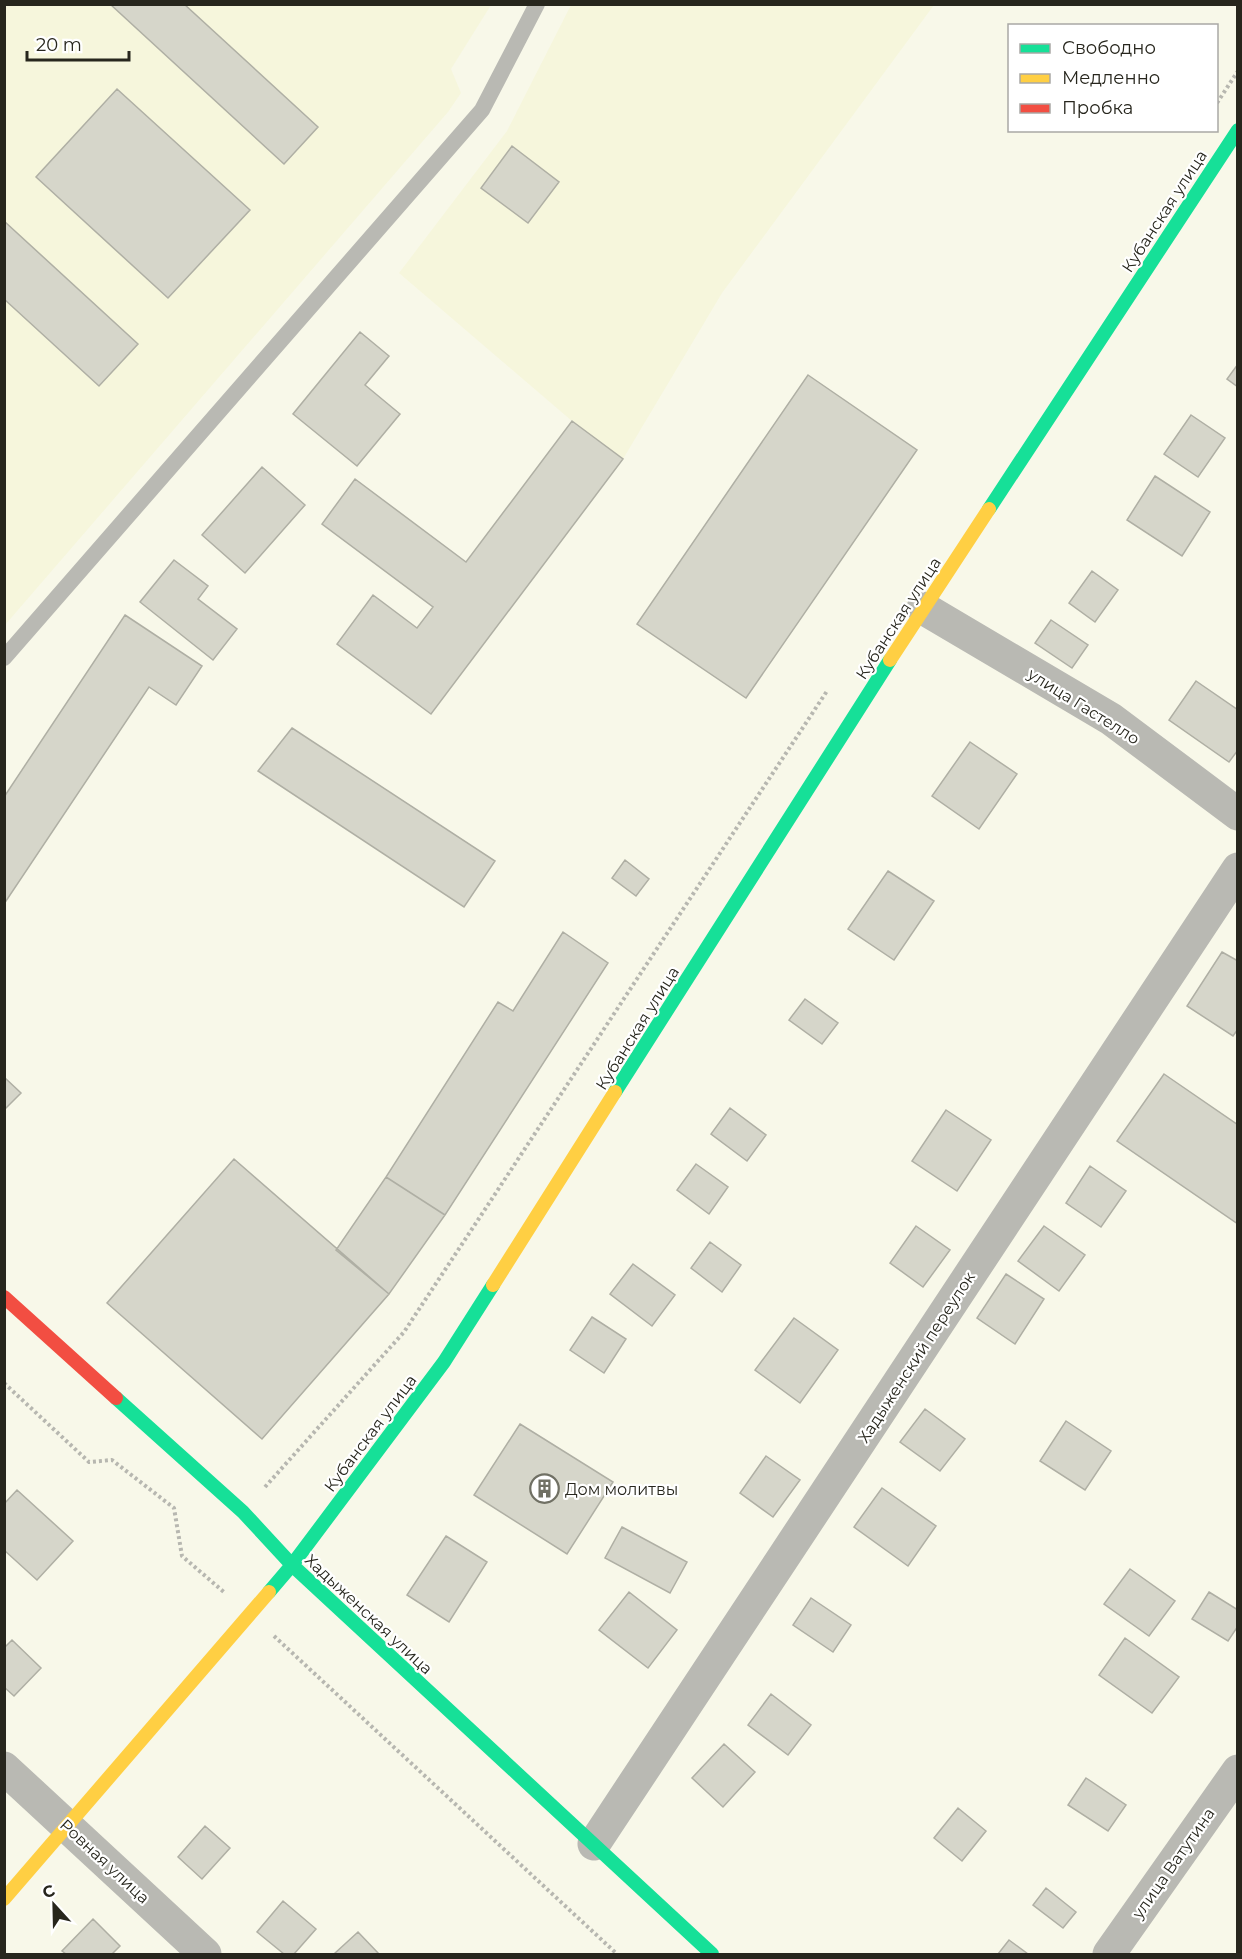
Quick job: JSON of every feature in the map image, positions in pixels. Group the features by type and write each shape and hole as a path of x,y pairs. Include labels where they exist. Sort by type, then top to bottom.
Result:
{"street":[{"name":"Кубанская улица","path":"4,1899 69,1828 292,1565 444,1362 923,608 1238,130"},
{"name":"улица Гастелло","path":"923,608 1111,719 1238,814"},
{"name":"Хадыженский переулок","path":"594,1844 1238,869"},
{"name":"Хадыженская улица","path":"4,1296 243,1512 292,1565 712,1954"},
{"name":"Ровная улица","path":"4,1768 205,1954"},
{"name":"улица Ватутина","path":"1109,1954 1238,1771"}],"lane":[{"path":"4,658 482,110 537,4"}],"path":[{"path":"1218,101 1238,71"},
{"path":"243,1512 404,1332 831,685"},
{"path":"4,1383 89,1462 112,1460 174,1508 182,1556 250,1614 617,1954"}],"shaded area":[{"path":"5,5 491,5 451,69 461,93 448,112 5,625"},
{"path":"571,5 934,5 722,293 623,459 572,421 399,273 507,131"}],"building":[{"path":"110,4 184,4 318,127 284,164"},
{"path":"117,89 250,210 168,298 36,177"},
{"path":"512,146 559,182 528,223 481,188"},
{"path":"4,221 138,344 99,386 4,299"},
{"path":"360,332 389,356 365,385 400,414 357,466 293,414"},
{"path":"1238,364 1238,387 1227,379"},
{"path":"808,375 917,450 746,698 637,624"},
{"path":"1191,415 1225,438 1198,477 1164,454"},
{"path":"572,421 623,459 431,714 337,644 373,595 417,628 433,607 322,524 355,479 466,562"},
{"path":"262,467 305,505 245,573 202,535"},
{"path":"1155,476 1210,512 1182,556 1127,520"},
{"path":"174,560 208,586 198,599 237,629 213,660 140,602"},
{"path":"1092,571 1118,590 1095,622 1069,603"},
{"path":"125,615 202,666 176,705 149,687 4,904 4,797"},
{"path":"1051,620 1088,645 1072,668 1035,643"},
{"path":"1196,681 1238,710 1238,750 1229,762 1169,720"},
{"path":"292,728 495,861 464,907 258,771"},
{"path":"970,742 1017,774 979,829 932,796"},
{"path":"625,860 649,879 636,896 612,878"},
{"path":"888,871 934,901 894,960 848,929"},
{"path":"563,932 608,963 445,1215 386,1177 498,1002 513,1011"},
{"path":"1222,952 1238,961 1238,1029 1233,1036 1187,1006"},
{"path":"805,999 838,1023 822,1044 789,1020"},
{"path":"1164,1074 1238,1125 1238,1224 1117,1141"},
{"path":"4,1077 21,1093 4,1110"},
{"path":"730,1108 766,1135 747,1161 711,1134"},
{"path":"946,1110 991,1140 957,1191 912,1161"},
{"path":"234,1159 389,1294 262,1439 107,1303"},
{"path":"696,1164 728,1187 709,1214 677,1190"},
{"path":"1090,1166 1126,1191 1101,1227 1066,1203"},
{"path":"386,1177 445,1215 389,1294 336,1250"},
{"path":"916,1226 950,1250 923,1287 890,1263"},
{"path":"1044,1226 1085,1255 1059,1291 1018,1261"},
{"path":"710,1242 741,1265 722,1292 691,1268"},
{"path":"633,1264 675,1295 652,1326 610,1294"},
{"path":"1006,1274 1044,1299 1015,1344 977,1318"},
{"path":"592,1317 626,1339 604,1373 570,1350"},
{"path":"794,1318 838,1350 800,1403 755,1370"},
{"path":"925,1409 965,1439 940,1471 900,1442"},
{"path":"1066,1421 1111,1451 1085,1490 1040,1461"},
{"name":"Дом молитвы","path":"520,1424 613,1482 567,1554 474,1495"},
{"path":"766,1456 800,1480 773,1517 740,1493"},
{"path":"882,1488 936,1526 908,1566 854,1527"},
{"path":"17,1490 73,1541 37,1580 4,1550 4,1504"},
{"path":"622,1527 687,1562 670,1593 605,1558"},
{"path":"446,1536 487,1562 449,1622 407,1595"},
{"path":"1130,1569 1175,1601 1149,1636 1104,1604"},
{"path":"629,1592 677,1630 648,1668 599,1630"},
{"path":"1209,1592 1238,1610 1238,1626 1228,1641 1192,1619"},
{"path":"811,1598 851,1625 833,1652 793,1625"},
{"path":"1125,1638 1179,1677 1152,1713 1099,1675"},
{"path":"12,1640 41,1668 14,1696 4,1687 4,1648"},
{"path":"771,1694 811,1725 788,1755 748,1725"},
{"path":"724,1744 755,1772 723,1807 692,1778"},
{"path":"1086,1778 1126,1805 1108,1831 1068,1805"},
{"path":"958,1808 986,1831 962,1861 934,1838"},
{"path":"205,1826 230,1848 202,1879 178,1857"},
{"path":"1046,1888 1076,1912 1063,1928 1033,1905"},
{"path":"283,1901 316,1929 294,1954 284,1954 257,1932"},
{"path":"93,1919 120,1946 112,1954 66,1954 62,1951"},
{"path":"358,1932 379,1954 334,1954"},
{"path":"1009,1940 1028,1954 998,1954"}],"traffic: fast":[{"path":"989,509 1238,130"},
{"path":"615,1092 890,660"},
{"path":"269,1592 292,1565 444,1362 493,1285"},
{"path":"116,1398 243,1512 292,1565 712,1954"}],"traffic: slow":[{"path":"890,660 989,509"},
{"path":"493,1285 615,1092"},
{"path":"4,1899 269,1592"}],"traffic: jam":[{"path":"4,1297 116,1398"}],"place":[{"name":"Дом молитвы","path":"544,1489"}]}
